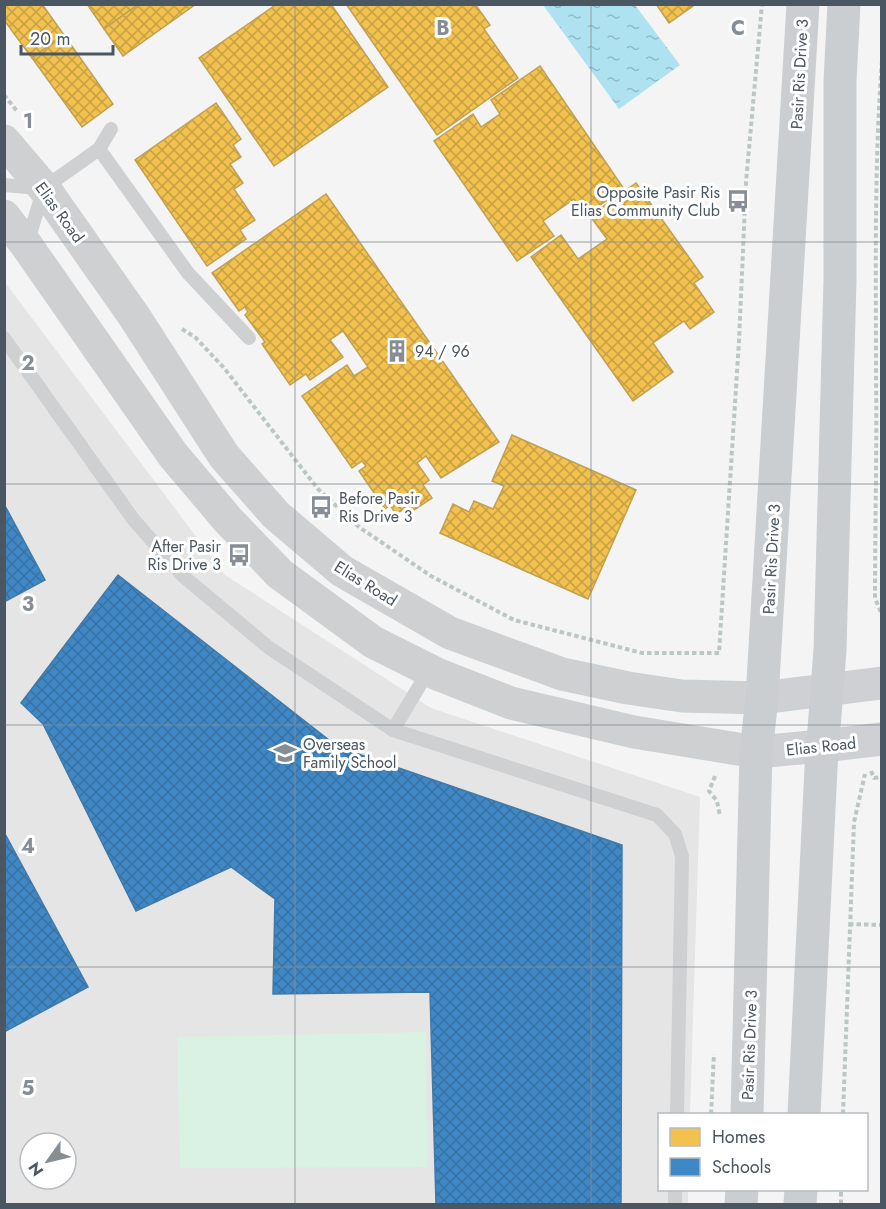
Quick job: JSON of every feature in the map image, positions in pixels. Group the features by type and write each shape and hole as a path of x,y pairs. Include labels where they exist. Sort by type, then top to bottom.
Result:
{"main road":[{"name":"Pasir Ris Drive 3","path":"747,1113 756,752 762,698 803,4"},
{"path":"804,1113 822,746 828,689 840,280 840,81 844,4"},
{"name":"Elias Road","path":"762,698 882,683"},
{"name":"Elias Road","path":"756,752 822,746 875,752"}],"street":[{"name":"Elias Road","path":"11,127 44,188 134,316 224,456 276,514 342,571 450,633 562,674 628,688 682,696 762,698"},
{"name":"Elias Road","path":"4,216 173,455 228,520 280,574 373,642 429,670 511,703 634,732 756,752"}],"lane":[{"path":"27,246 44,188 99,149 111,129"},
{"path":"99,149 188,273 249,338"},
{"path":"4,185 44,188"},
{"path":"4,338 133,519 183,576 268,647 393,730 657,815 675,834 681,856 677,1113"},
{"path":"393,730 429,670"}],"path":[{"path":"178,326 196,338 224,368 318,489 359,527 431,576 514,620 642,653 719,653 739,341 746,182 762,4"},
{"path":"882,61 878,115 876,249 875,598 882,615"},
{"path":"4,95 11,127"},
{"path":"843,1113 854,822 875,752"},
{"path":"710,791 716,776"},
{"path":"851,925 882,925"}],"shaded area":[{"name":"Overseas Family School","path":"4,281 225,575 431,708 700,797 690,1113 658,1113 658,1191 688,1191 688,1204 5,1204"}],"green space":[{"path":"426,1032 427,1167 180,1168 177,1037"}],"water":[{"path":"543,5 635,5 680,65 619,109"}],"building: Homes":[{"path":"4,4 42,4 64,35 32,58 4,20"},
{"path":"87,4 139,4 104,29"},
{"path":"139,4 196,4 123,56 104,29"},
{"path":"277,4 331,4 388,87 274,166 199,58"},
{"path":"346,4 475,4 490,25 484,29 518,78 437,135"},
{"path":"656,4 696,4 669,23"},
{"path":"64,35 113,104 82,127 32,58"},
{"path":"540,66 624,189 585,215 574,199 543,221 554,236 517,261 434,141 473,114 481,127 500,114 491,100"},
{"path":"216,103 241,139 233,145 241,157 230,164 243,183 234,189 255,220 240,230 246,239 207,266 135,160"},
{"path":"636,183 703,277 694,283 714,312 690,329 684,321 653,343 673,372 633,401 531,257 561,235 578,259 607,239 590,216"},
{"name":"94 / 96","path":"326,194 499,442 441,478 426,456 417,463 429,480 423,485 432,498 411,512 407,507 396,514 390,505 385,509 359,471 366,466 362,461 352,468 302,396 347,365 354,376 368,367 343,331 330,340 343,357 310,380 306,374 290,385 262,344 265,342 245,315 248,312 245,307 239,311 212,273"},
{"path":"512,435 636,490 588,599 440,533 453,504 469,512 474,501 493,509 504,486 492,481"}],"building: Schools":[{"path":"4,504 45,580 4,602"},
{"path":"118,575 338,747 622,845 621,1204 436,1204 430,992 273,994 275,899 231,867 136,911 43,724 21,703"},
{"path":"4,832 88,987 4,1032"}],"place":[{"name":"Opposite Pasir Ris Elias Community Club","path":"738,201"},
{"name":"94 / 96","path":"397,351"},
{"name":"Before Pasir Ris Drive 3","path":"321,507"},
{"name":"After Pasir Ris Drive 3","path":"239,555"},
{"name":"Overseas Family School","path":"285,753"}]}
